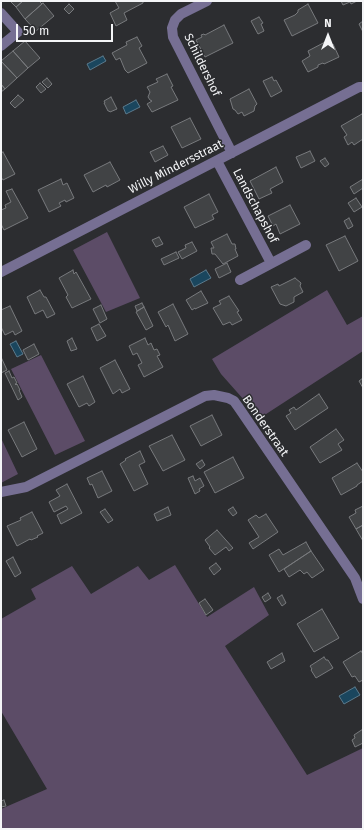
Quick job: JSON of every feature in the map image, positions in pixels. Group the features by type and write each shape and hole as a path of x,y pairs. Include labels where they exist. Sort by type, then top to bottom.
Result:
{"street":[{"name":"Schildershof","path":"206,1 181,14 175,20 172,28 173,37 232,153"},
{"path":"1,13 18,32 1,46"},
{"name":"Willy Mindersstraat","path":"1,272 359,87 363,87"},
{"name":"Landschapshof","path":"217,161 271,262"},
{"name":"Landschapshof","path":"240,280 271,262 306,245"},
{"name":"Bonderstraat","path":"1,492 26,487 205,396 214,395 228,398 234,401 239,408 355,578 363,599"}],"shaded area":[{"path":"107,232 140,298 106,312 73,250"},
{"path":"327,290 347,325 363,316 363,351 260,418 221,374 212,359"},
{"path":"41,355 85,441 55,455 11,369"},
{"path":"1,438 18,474 1,483"},
{"path":"175,565 207,617 254,587 269,615 225,646 307,775 363,748 363,829 1,829 1,809 47,789 1,711 1,619 36,599 31,589 72,566 91,594 138,566 149,580"}],"water":[{"path":"103,56 106,61 90,70 87,64"},
{"path":"136,100 140,107 126,114 123,107"},
{"path":"206,270 211,278 194,287 190,279"},
{"path":"16,341 23,354 17,357 10,344"},
{"path":"355,687 360,695 344,704 339,696"}],"building":[{"path":"10,1 23,1 16,7"},
{"path":"23,1 39,1 42,4 25,19 16,7"},
{"path":"115,1 143,1 143,3 124,13 127,20 116,26 110,13 119,8"},
{"path":"341,1 357,1 351,4 350,2 343,5"},
{"path":"43,3 54,16 36,31 25,19"},
{"path":"69,4 74,9 69,14 64,9"},
{"path":"308,4 318,23 292,36 284,20 295,15 298,10"},
{"path":"259,17 263,23 261,24 264,31 258,34 251,21"},
{"path":"363,21 363,32 359,24"},
{"path":"224,25 233,43 205,57 196,40 202,37 201,35 205,35"},
{"path":"137,37 142,46 139,48 147,63 128,73 125,70 120,58 116,60 112,53 127,45 126,42"},
{"path":"25,41 40,58 28,68 13,51"},
{"path":"327,41 330,46 333,44 339,57 324,64 318,65 318,67 308,72 302,61 310,56 308,51"},
{"path":"13,51 28,68 17,78 1,61"},
{"path":"1,61 17,78 5,89 1,84"},
{"path":"167,74 173,86 171,87 178,100 152,112 147,104 152,101 148,97 150,92 147,87 158,82 156,79"},
{"path":"272,77 274,81 276,80 282,91 271,97 263,81"},
{"path":"47,78 52,84 48,88 42,82"},
{"path":"40,83 46,89 41,93 36,87"},
{"path":"1,84 5,89 1,92"},
{"path":"249,89 257,104 254,111 244,116 242,112 238,114 233,109 230,99"},
{"path":"18,95 24,100 15,108 10,103"},
{"path":"111,97 117,109 110,112 108,111 104,101"},
{"path":"362,114 363,139 354,145 352,142 348,145 344,137 347,135 341,126"},
{"path":"190,118 201,139 182,148 171,127"},
{"path":"163,146 168,155 155,162 150,152"},
{"path":"310,151 315,161 301,168 296,157"},
{"path":"3,152 15,174 3,180 1,177 1,153"},
{"path":"325,158 329,164 325,167 320,161"},
{"path":"110,162 120,180 93,192 84,175"},
{"path":"276,167 283,182 270,189 272,193 259,199 250,181"},
{"path":"61,179 63,185 67,183 74,198 66,202 65,200 59,203 61,206 49,212 38,190"},
{"path":"363,179 363,188 354,194 350,187"},
{"path":"12,189 28,218 4,230 1,224 1,210 6,208 5,205 11,202 6,191"},
{"path":"209,194 218,212 212,215 214,219 195,228 184,207"},
{"path":"356,198 362,207 354,212 348,203"},
{"path":"290,205 300,224 280,234 276,224 273,226 268,216"},
{"path":"349,218 353,226 348,229 344,221"},
{"path":"227,234 232,244 235,244 235,249 238,256 223,264 215,254 212,254 211,248 214,248 211,242"},
{"path":"345,236 358,261 339,271 326,245"},
{"path":"159,237 163,244 156,247 152,240"},
{"path":"192,242 197,251 182,259 178,252 186,248 185,245"},
{"path":"176,252 179,258 164,265 161,259"},
{"path":"227,263 231,272 219,278 215,269"},
{"path":"73,270 74,274 76,272 91,299 72,308 66,297 68,295 59,278"},
{"path":"295,278 301,283 300,286 303,292 294,297 294,302 286,306 280,304 271,287 278,284 279,286"},
{"path":"40,290 44,297 46,297 55,314 47,318 43,310 35,314 27,297"},
{"path":"201,291 208,303 192,310 186,300"},
{"path":"229,296 239,311 237,312 242,320 232,325 230,322 223,325 213,308 221,304 219,301"},
{"path":"142,303 144,307 137,311 135,306"},
{"path":"173,304 188,334 175,341 168,325 166,327 158,312"},
{"path":"101,305 107,319 100,323 93,309"},
{"path":"10,306 22,331 15,335 13,331 5,335 1,327 1,310"},
{"path":"144,307 153,326 146,330 136,312"},
{"path":"99,324 106,336 97,341 91,328"},
{"path":"72,338 77,349 71,351 67,341"},
{"path":"145,338 148,345 151,343 154,350 157,349 160,355 157,356 163,367 144,377 138,365 142,363 137,353 133,355 129,346"},
{"path":"34,344 39,354 28,360 23,350"},
{"path":"1,357 7,370 1,373"},
{"path":"115,360 130,389 122,393 120,389 113,394 100,368"},
{"path":"9,371 12,378 14,377 17,383 15,384 17,384 20,390 22,397 18,400 5,373"},
{"path":"83,376 95,402 89,406 87,403 79,407 67,384"},
{"path":"363,378 363,388 359,381"},
{"path":"319,394 328,408 295,430 286,416 291,413 289,410 294,407 296,410"},
{"path":"212,415 222,435 201,446 190,426"},
{"path":"24,422 37,449 22,457 8,430"},
{"path":"336,429 344,440 338,444 342,450 320,463 310,447"},
{"path":"172,435 185,460 163,471 149,446"},
{"path":"140,451 145,462 139,465 148,484 134,491 120,464 126,460 125,459"},
{"path":"233,457 244,478 215,493 204,472"},
{"path":"202,460 205,465 200,469 196,464"},
{"path":"357,463 363,472 363,481 341,495 332,478"},
{"path":"102,471 112,491 98,498 92,484 90,485 87,478"},
{"path":"193,476 195,481 200,478 204,486 195,494 188,478"},
{"path":"67,484 82,513 61,524 57,515 68,509 66,506 54,512 49,502 60,496 56,490"},
{"path":"363,506 363,525 356,529 349,517 356,513 355,510"},
{"path":"168,507 171,515 157,521 154,514"},
{"path":"233,507 237,513 233,516 228,510"},
{"path":"105,509 113,520 108,523 100,512"},
{"path":"32,512 43,533 37,536 38,537 31,540 30,539 17,546 7,526 21,520 20,518"},
{"path":"266,514 278,532 253,549 249,543 259,537 248,520 256,515 259,518"},
{"path":"363,525 363,541 356,529"},
{"path":"217,530 233,548 229,551 226,547 215,555 205,540"},
{"path":"306,542 311,551 279,572 269,555 279,549 283,555"},
{"path":"311,551 324,570 312,578 307,572 304,574 300,570 289,577 284,569"},
{"path":"13,557 21,573 15,577 6,561"},
{"path":"216,563 221,569 214,575 209,568"},
{"path":"268,593 271,598 265,602 262,597"},
{"path":"282,595 286,603 282,606 277,598"},
{"path":"205,599 213,610 206,615 199,603"},
{"path":"322,609 339,638 314,652 297,624"},
{"path":"361,651 363,654 363,680 359,682 355,676 352,677 343,662"},
{"path":"282,653 285,661 271,669 267,662"},
{"path":"324,657 333,668 316,678 310,666"},
{"path":"363,729 363,743 355,747 352,740 355,738 354,735"},
{"path":"4,800 6,806 1,807 1,801"}]}
